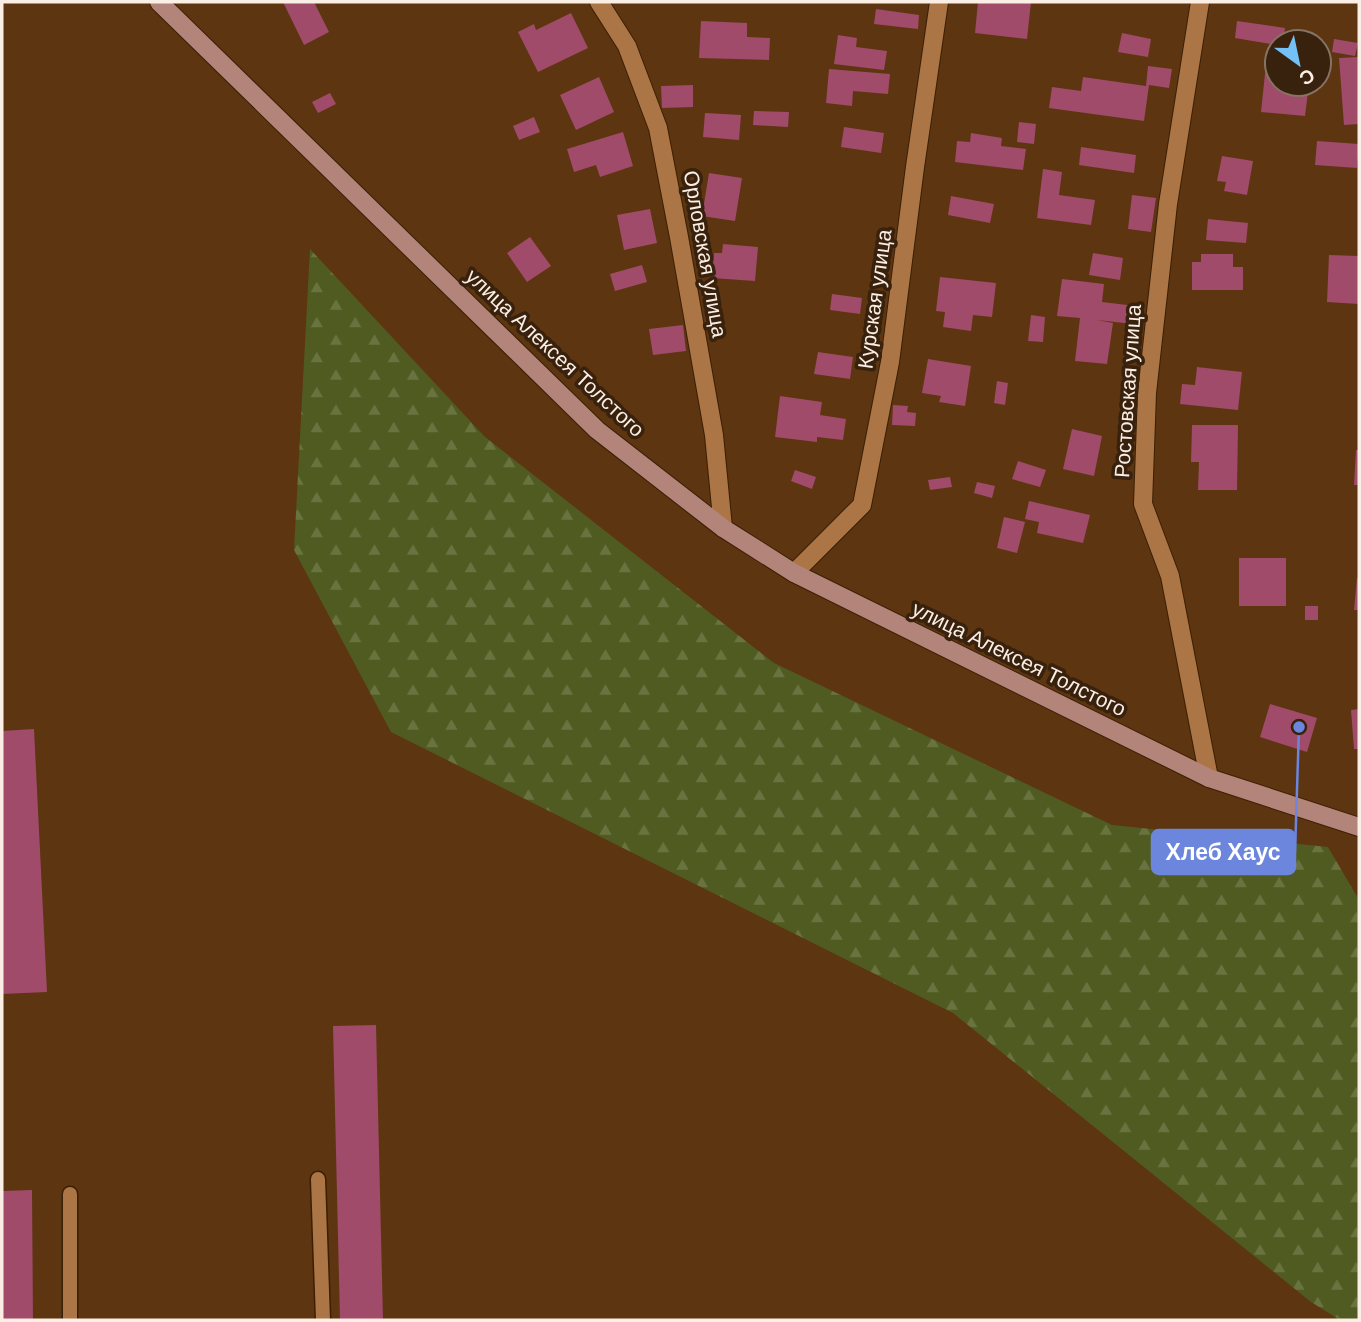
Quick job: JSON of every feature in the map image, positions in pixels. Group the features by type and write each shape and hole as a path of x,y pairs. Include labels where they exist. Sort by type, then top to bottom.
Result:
{"street":[{"name":"Орловская улица","path":"599,2 627,46 658,128 714,435 723,528"},
{"name":"Курская улица","path":"794,573 862,505 890,362 939,2"},
{"name":"Ростовская улица","path":"1200,2 1168,204 1154,326 1147,393 1143,503 1170,576 1209,778"},
{"name":"улица Алексея Толстого","path":"163,3 597,430 723,528 794,573 1209,778 1359,827"}],"lane":[{"path":"318,1179 323,1320"},
{"path":"69,1320 70,1194"}],"green space":[{"path":"310,249 485,437 774,663 1112,825 1328,847 1359,900 1359,1320 1340,1320 1311,1302 953,1013 391,732 294,550"}],"building":[{"path":"283,2 314,2 329,32 304,45"},
{"path":"978,2 1031,2 1027,39 975,33"},
{"path":"876,9 919,15 918,29 874,24"},
{"path":"571,13 588,48 538,72 518,32 534,24 536,30"},
{"path":"701,21 747,23 747,37 770,38 769,60 699,58"},
{"path":"1237,21 1285,28 1263,28 1263,43 1235,38"},
{"path":"1122,33 1151,39 1148,57 1118,52"},
{"path":"838,35 857,38 856,47 887,51 884,70 834,64"},
{"path":"1334,39 1358,43 1355,56 1333,52"},
{"path":"1359,57 1359,124 1344,125 1339,58"},
{"path":"1148,66 1172,69 1169,88 1149,85 1144,121 1049,108 1052,87 1081,91 1083,77 1146,86"},
{"path":"829,69 890,74 888,94 853,91 852,106 826,103"},
{"path":"599,77 614,112 576,130 560,95"},
{"path":"693,85 693,107 662,108 661,86"},
{"path":"330,93 336,104 318,113 312,102"},
{"path":"1263,93 1263,98 1307,98 1305,116 1261,112"},
{"path":"754,111 789,112 788,127 753,125"},
{"path":"705,113 741,115 739,140 703,137"},
{"path":"534,117 540,132 519,140 513,126"},
{"path":"1019,122 1036,124 1034,144 1017,142"},
{"path":"844,127 884,133 881,153 841,147"},
{"path":"623,132 633,166 600,177 596,165 574,172 567,149"},
{"path":"971,133 1002,138 1001,146 1026,149 1023,170 955,162 957,141 970,142"},
{"path":"1317,141 1359,144 1357,168 1315,165"},
{"path":"1081,147 1136,155 1134,173 1079,165"},
{"path":"1222,156 1253,161 1247,195 1224,191 1226,182 1217,181"},
{"path":"1043,169 1062,172 1059,195 1095,200 1091,225 1037,218"},
{"path":"709,173 742,178 735,221 702,216"},
{"path":"1132,195 1156,198 1151,232 1128,229"},
{"path":"951,196 994,204 990,223 948,215"},
{"path":"650,209 657,243 624,250 617,215"},
{"path":"1208,219 1248,223 1246,243 1206,240"},
{"path":"530,237 551,266 527,282 507,253"},
{"path":"723,244 758,247 755,281 712,278 714,253 722,253"},
{"path":"1093,253 1123,258 1120,280 1089,275"},
{"path":"1201,254 1233,254 1233,267 1243,267 1243,290 1192,290 1192,262 1201,262"},
{"path":"1329,255 1359,256 1359,304 1327,302"},
{"path":"642,265 647,282 615,291 610,274"},
{"path":"940,277 996,283 992,317 973,315 971,331 943,327 945,312 936,311"},
{"path":"1062,279 1104,284 1102,302 1144,307 1142,325 1097,320 1113,323 1107,364 1075,361 1080,318 1057,316"},
{"path":"832,294 862,298 860,314 830,310"},
{"path":"1031,315 1045,317 1043,342 1028,341"},
{"path":"683,325 686,351 653,355 649,329"},
{"path":"818,352 853,357 850,379 814,374"},
{"path":"928,359 971,366 965,406 939,402 941,396 922,393"},
{"path":"1197,367 1242,372 1238,410 1180,404 1182,384 1195,385"},
{"path":"997,381 1008,383 1005,405 994,403"},
{"path":"780,396 822,402 820,415 846,419 843,440 817,437 817,442 775,437"},
{"path":"893,405 908,406 907,412 916,413 915,426 892,425"},
{"path":"1192,425 1238,425 1237,490 1198,490 1199,462 1191,462"},
{"path":"1072,429 1102,436 1094,476 1063,469"},
{"path":"1356,450 1359,450 1359,485 1354,485"},
{"path":"1018,461 1046,470 1040,487 1012,479"},
{"path":"795,470 816,477 812,489 791,481"},
{"path":"950,477 952,487 930,490 928,480"},
{"path":"977,482 995,486 992,498 974,493"},
{"path":"1029,501 1090,515 1083,543 1037,533 1039,522 1025,519"},
{"path":"1004,517 1025,522 1017,553 997,548"},
{"path":"1239,558 1286,558 1286,606 1239,606"},
{"path":"1357,578 1359,610 1354,610"},
{"path":"1305,606 1318,606 1318,620 1305,620"},
{"path":"1270,704 1317,718 1307,752 1260,737"},
{"path":"1359,709 1359,749 1354,749 1351,710"},
{"path":"34,729 47,992 2,994 2,731"},
{"path":"376,1025 383,1320 340,1320 333,1026"},
{"path":"32,1190 33,1320 2,1320 2,1191"}],"place":[{"name":"Хлеб Хаус","path":"1299,727"}]}
